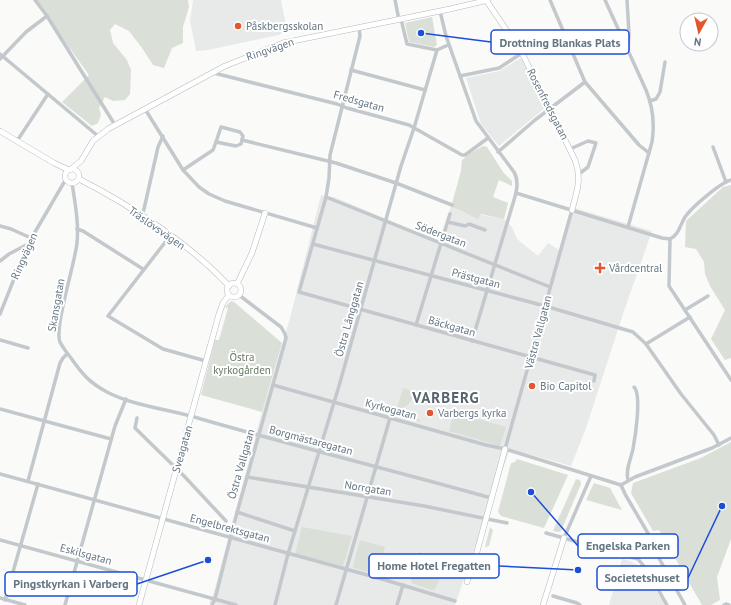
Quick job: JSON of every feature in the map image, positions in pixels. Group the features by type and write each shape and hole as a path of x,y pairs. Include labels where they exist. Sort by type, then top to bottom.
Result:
{"street":[{"path":"35,0 47,16 115,125"},
{"path":"395,0 407,44 437,50 448,45"},
{"path":"461,7 472,0"},
{"name":"Ringvägen","path":"0,314 28,244 68,173 80,161 90,145 98,136 115,125 230,64 283,43 400,20 487,0"},
{"name":"Rosenfredsgatan","path":"487,0 522,53 576,160 579,174 588,167 596,143 588,141 570,148"},
{"path":"550,0 585,82 638,145 649,153"},
{"path":"604,0 650,101 653,115 654,128 649,153 628,227"},
{"path":"627,0 629,33 628,51"},
{"path":"440,11 448,45 476,121 516,176 517,180 516,193 472,341"},
{"path":"47,16 26,32 1,56 98,136"},
{"path":"313,244 326,197 329,178 329,161 360,36 359,28"},
{"name":"Östra Långgatan","path":"275,605 288,554 361,310 396,183 437,50"},
{"path":"460,76 499,68 522,53"},
{"path":"650,101 656,99 660,92 665,62"},
{"path":"351,70 425,90"},
{"name":"Fredsgatan","path":"214,73 409,125 462,155 465,155 488,138"},
{"path":"498,152 550,108 585,82"},
{"path":"17,141 48,94"},
{"path":"145,109 183,170 199,187 209,194 228,202 317,228"},
{"path":"183,170 213,150 221,128 240,132 243,136 240,144 236,146 216,142"},
{"path":"0,131 68,173"},
{"path":"141,216 162,136"},
{"path":"242,140 329,161 396,183 452,205"},
{"path":"713,147 726,182"},
{"name":"Ringvägen","path":"78,173 80,161"},
{"path":"75,170 78,173 79,180 72,183 68,182 68,173 75,170"},
{"name":"Västra Vallgatan","path":"467,582 475,560 572,210 579,174"},
{"name":"Träslövsvägen","path":"79,180 103,192 170,236 209,267 229,286"},
{"path":"516,193 645,233 670,239 673,238 678,232 688,214 720,185 731,180"},
{"name":"Skansgatan","path":"72,183 77,229 75,258 64,304 59,332 60,342 67,354 88,379 107,392 126,399"},
{"name":"Södergatan","path":"326,197 385,222 550,287"},
{"path":"237,284 252,253 266,213"},
{"path":"416,325 450,214"},
{"path":"448,222 465,226 469,224 485,230"},
{"path":"0,226 10,228 31,238"},
{"path":"77,229 83,231 144,269"},
{"path":"170,236 108,316 163,349 206,361"},
{"path":"670,239 670,288 731,380"},
{"path":"0,261 28,244"},
{"name":"Prästgatan","path":"313,244 545,306 633,332 646,344"},
{"name":"Bäckgatan","path":"313,244 299,292 595,376 594,381"},
{"path":"237,284 241,292 239,295 233,297 229,295 229,286 237,284"},
{"name":"Sveagatan","path":"139,605 221,308 229,295"},
{"name":"Östra Vallgatan","path":"212,605 286,338 281,327 239,295"},
{"path":"685,310 708,296"},
{"path":"690,317 646,344 681,394 714,435 719,445"},
{"path":"0,340 28,348"},
{"path":"28,481 60,363 67,354"},
{"name":"Kyrkogatan","path":"273,385 505,449 621,485"},
{"path":"628,480 627,472 634,445 637,421 637,395 634,387"},
{"path":"65,605 111,439 126,399"},
{"name":"Borgmästaregatan","path":"126,399 491,498"},
{"path":"0,409 111,439"},
{"path":"137,418 135,428 191,483 226,522"},
{"path":"336,605 390,418"},
{"path":"685,605 655,552 656,547 621,485 628,480 719,445 731,438"},
{"name":"Engelbrektsgatan","path":"0,474 346,569 455,601"},
{"path":"543,605 564,538 591,476"},
{"name":"Norrgatan","path":"247,477 424,506 507,523"},
{"path":"5,600 38,484"},
{"path":"237,512 295,530"},
{"path":"546,533 638,559 647,570 667,605"},
{"name":"Eskilsgatan","path":"0,540 236,605"},
{"path":"397,605 403,585"},
{"path":"553,596 577,602 580,605"},
{"path":"0,598 25,605"},
{"path":"724,605 728,605"}],"shaded area":[{"name":"Påskbergsskolan","path":"193,0 281,0 287,30 279,35 208,50 196,51 190,21"},
{"path":"521,58 546,107 499,146 481,124 466,78 499,71"},
{"path":"321,195 334,197 439,241 451,206 466,212 504,219 512,227 517,239 538,256 548,243 559,250 571,207 652,231 586,428 571,466 510,449 455,605 219,605 209,603 213,595 262,412 290,318"},
{"path":"622,559 630,561 641,567 666,605 609,605"}],"green space":[{"path":"35,0 188,0 189,7 183,27 183,43 172,48 164,68 153,65 129,31 115,24 110,30 113,43 127,60 131,70 130,94 125,100 113,101 105,97 99,108 101,115 98,123 92,126 62,102 89,75"},
{"path":"432,17 437,45 434,47 409,42 405,23"},
{"path":"483,146 487,147 503,172 512,181 512,186 499,180 493,197 508,203 504,219 481,214 478,219 451,207 461,171 462,160"},
{"path":"731,185 731,358 725,360 711,339 725,310 710,286 705,274 704,262 696,249 685,247 686,221 723,187"},
{"name":"Östra kyrkogården","path":"231,301 282,343 262,412 201,395 215,340 219,340 228,308 225,307"},
{"path":"403,388 415,392 408,404 396,411"},
{"path":"419,392 446,400 445,403 443,404 421,399"},
{"path":"454,412 506,427 500,446 449,431"},
{"path":"400,413 414,417 421,422 398,416"},
{"path":"731,442 731,539 717,577 720,600 711,605 702,605 659,530 653,531 631,493 633,483 701,458"},
{"path":"517,459 568,475 544,528 501,516 498,512 511,463 515,462"},
{"path":"576,479 580,480 581,484 561,531 553,531"},
{"path":"594,483 610,488 622,510 586,500"},
{"path":"302,527 352,536 343,566 295,554"},
{"path":"490,527 493,530 489,546 485,547"},
{"path":"360,540 385,547 381,561 384,563 381,573 378,575 354,568 353,566"},
{"path":"419,552 428,555 427,560 446,566 435,589 432,590 412,583 411,580"}],"place":[{"name":"Påskbergsskolan","path":"238,26"},
{"name":"Drottning Blankas Plats","path":"421,33"},
{"name":"Vårdcentral","path":"600,268"},
{"name":"Bio Capitol","path":"532,386"},
{"name":"Varbergs kyrka","path":"430,413"},
{"name":"Engelska Parken","path":"531,492"},
{"name":"Societetshuset","path":"722,506"},
{"name":"Pingstkyrkan i Varberg","path":"208,560"},
{"name":"Home Hotel Fregatten","path":"578,570"}],"district":[{"name":"VARBERG","path":"446,397"}]}
